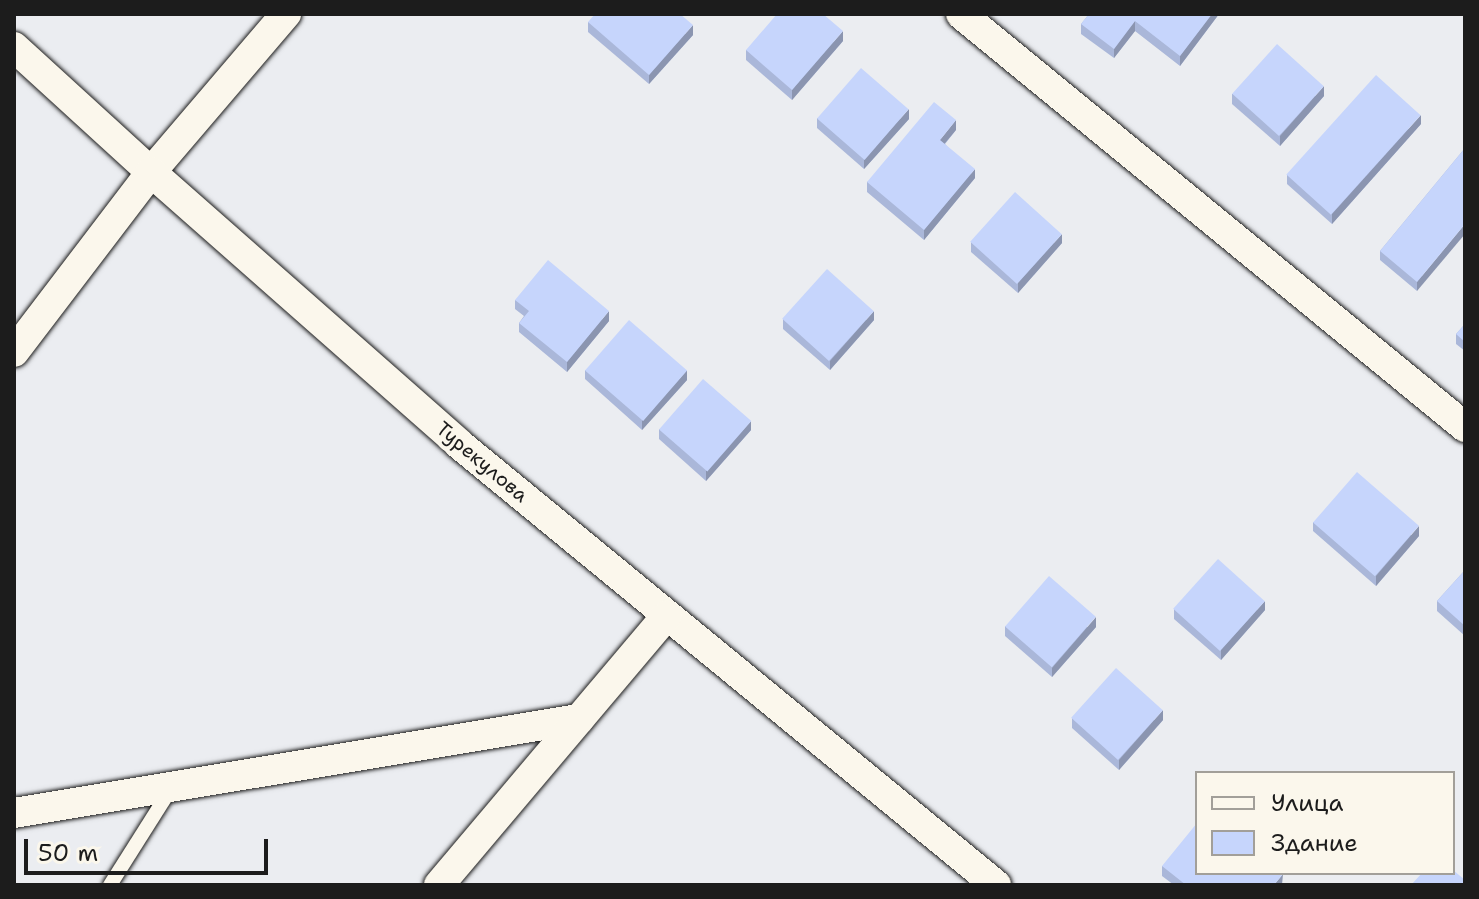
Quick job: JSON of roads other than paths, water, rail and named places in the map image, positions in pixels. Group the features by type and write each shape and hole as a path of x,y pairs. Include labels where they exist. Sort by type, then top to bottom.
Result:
{"street":[{"path":"14,352 151,172 286,14"},
{"path":"961,14 1465,427"},
{"name":"Турекулова","path":"14,47 459,444 996,885"},
{"path":"439,885 667,615"},
{"path":"14,813 579,719"}],"lane":[{"path":"110,885 172,787"}]}
